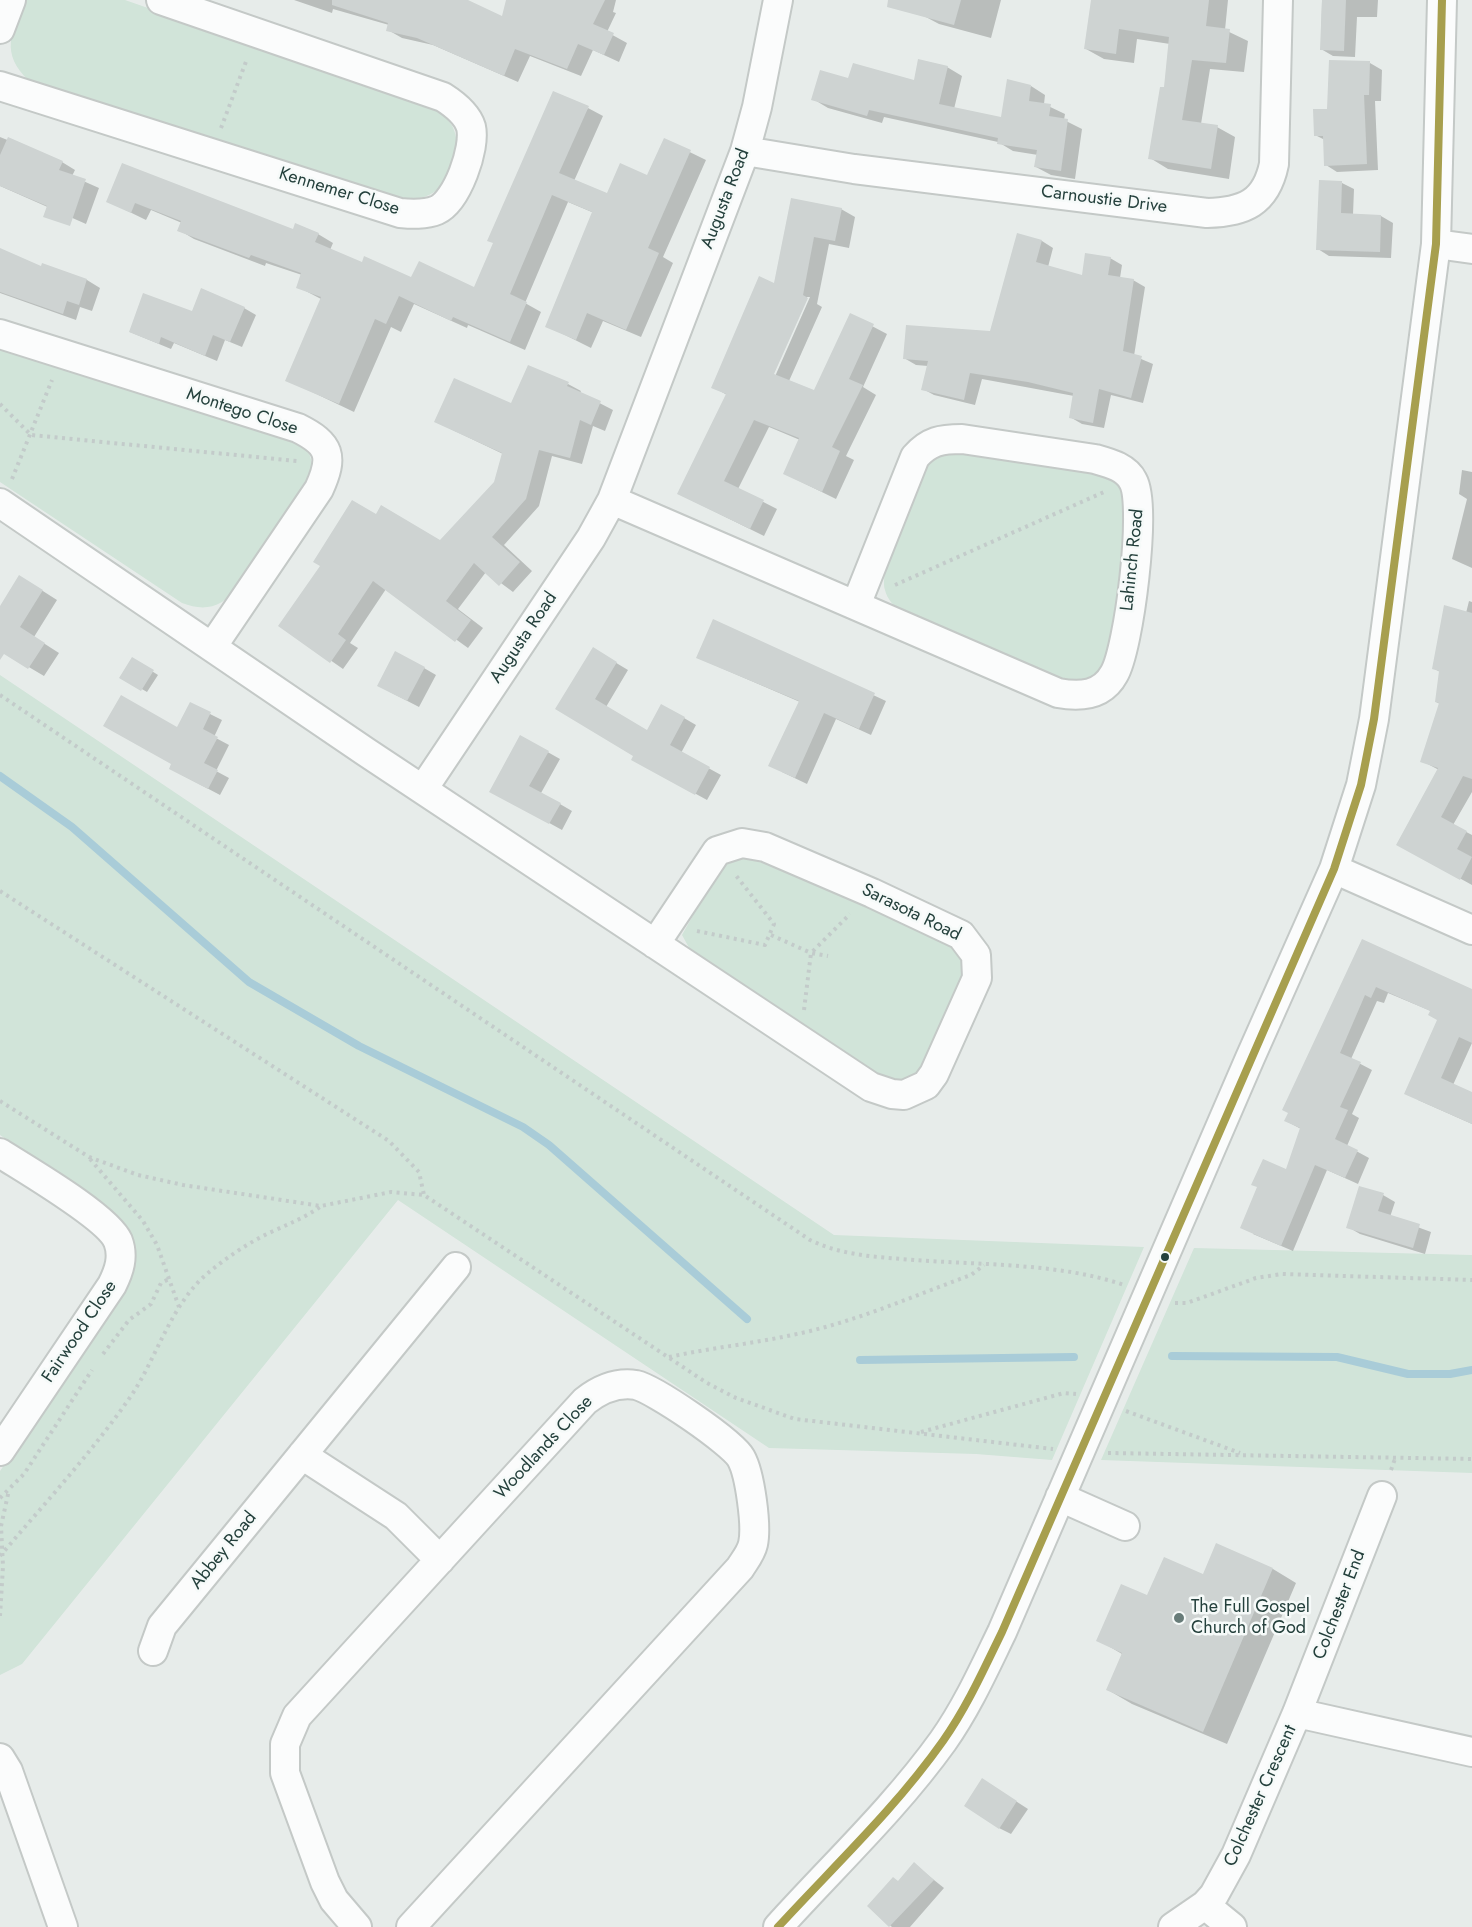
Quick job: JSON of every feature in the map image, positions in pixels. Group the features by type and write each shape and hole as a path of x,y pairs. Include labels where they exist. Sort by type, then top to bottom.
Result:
{"street":[{"path":"0,29 11,0"},
{"name":"Kennemer Close","path":"0,86 400,213 413,214 436,210 449,202 469,155 472,138 470,126 455,104 443,97 161,0"},
{"name":"Augusta Road","path":"423,789 591,538 612,500 745,151 757,107 778,0"},
{"name":"Carnoustie Drive","path":"745,151 878,172 1207,213 1233,213 1260,196 1271,178 1274,164 1278,0"},
{"path":"778,1927 908,1785 943,1741 982,1674 1240,1079 1334,869 1361,785 1374,719 1436,244 1442,0"},
{"path":"1436,244 1472,249"},
{"name":"Montego Close","path":"0,334 298,428 324,444 328,453 327,464"},
{"path":"856,605 915,458 930,444 941,439 962,439 1095,459 1116,465 1132,478"},
{"path":"212,647 319,489 327,464"},
{"name":"Lahinch Road","path":"612,500 1059,693 1086,696 1101,689 1114,675 1123,650 1139,534 1140,505 1132,478"},
{"path":"0,503 423,789"},
{"name":"Sarasota Road","path":"423,789 661,934 800,1039 871,1087 891,1094 904,1095 926,1085 934,1074 977,978 976,955 961,935 872,893 752,844 731,845 717,851"},
{"path":"661,934 717,851"},
{"path":"1334,869 1472,930"},
{"name":"Fairwood Close","path":"0,1152 103,1221 117,1240 120,1264 112,1285 0,1450"},
{"name":"Abbey Road","path":"153,1651 162,1626 456,1267"},
{"name":"Woodlands Close","path":"357,1927 334,1900 325,1882 285,1773 285,1744 297,1716 585,1401 606,1388 620,1385 636,1385 651,1391 736,1450 745,1468 754,1528 753,1545 740,1568 411,1927"},
{"path":"302,1455 396,1516 440,1560"},
{"name":"Colchester End","path":"1297,1713 1382,1496"},
{"path":"1060,1497 1125,1526"},
{"name":"Colchester Crescent","path":"1173,1927 1205,1905 1223,1882 1297,1713 1472,1752"},
{"path":"0,1758 8,1771 63,1927"},
{"path":"1205,1905 1232,1927"}],"path":[{"path":"212,152 256,33"},
{"path":"0,503 31,435 62,354"},
{"path":"0,404 31,435 327,464"},
{"path":"856,605 1132,478"},
{"path":"0,695 810,1240 832,1251 1102,1277 1132,1287"},
{"path":"661,934 765,945 774,924 717,851"},
{"path":"0,891 389,1141 419,1172 424,1195"},
{"path":"800,1039 811,953 872,893"},
{"path":"771,935 811,953 828,956"},
{"path":"0,1101 88,1157 138,1174 223,1192 321,1206 391,1192 424,1195 721,1391 795,1419 918,1434"},
{"path":"1,1555 118,1412 154,1360 179,1308 206,1274 268,1233 304,1219 321,1206"},
{"path":"669,1357 707,1348 793,1335 862,1314 960,1279 985,1265"},
{"path":"1166,1302 1187,1303 1256,1278 1282,1274 1472,1280"},
{"path":"100,1356 129,1320 151,1304 161,1283 169,1279"},
{"path":"0,1498 24,1474 94,1366"},
{"path":"1245,1454 1472,1459"},
{"path":"0,1616 1,1526 9,1490"}],"green space":[{"path":"25,0 125,0 429,106 451,123 456,139 452,167 448,176 434,193 402,200 29,81 20,71 11,52 12,33"},
{"path":"0,349 288,438 301,445 309,453 311,470 309,478 267,545 230,595 217,605 207,607 182,603 0,482"},
{"path":"954,453 1104,474 1118,483 1124,491 1130,506 1111,655 1099,673 1088,679 1068,682 901,612 889,599 885,590 884,578 887,563 928,462 939,455"},
{"path":"0,675 834,1235 1144,1247 1052,1460 976,1454 769,1448 398,1200 22,1664 0,1675 0,1471 128,1284 131,1237 117,1215 0,1135"},
{"path":"754,856 948,934 967,970 930,1067 909,1083 877,1080 697,962 682,935 725,858"},
{"path":"1194,1248 1472,1255 1472,1473 1101,1460"}],"building":[{"path":"332,0 468,0 502,16 506,0 605,0 593,24 614,33 604,55 578,44 567,69 515,49 504,76 417,38 386,31 388,23 332,5"},
{"path":"888,0 961,0 954,25 887,7"},
{"path":"1091,0 1209,0 1206,26 1230,29 1226,63 1192,60 1182,120 1218,125 1211,169 1148,159 1160,87 1164,87 1169,37 1119,29 1116,54 1084,49"},
{"path":"1322,0 1346,0 1344,51 1320,50"},
{"path":"918,59 948,66 939,104 1001,117 1007,79 1031,85 1029,101 1051,104 1049,116 1068,119 1061,171 1034,167 1037,150 997,144 998,138 869,110 867,116 811,100 820,70 848,78 853,63 914,80"},
{"path":"1329,60 1370,61 1369,95 1364,95 1367,164 1324,166 1323,136 1314,136 1313,109 1327,109"},
{"path":"553,91 589,106 559,173 607,193 620,163 647,175 664,138 691,150 648,248 659,253 626,330 587,313 576,340 545,327 592,212 552,195 510,294 527,302 510,342 453,317 451,321 399,296 386,324 375,319 339,404 285,381 321,297 296,288 301,273 251,255 249,258 177,231 181,221 135,203 131,213 106,202 122,163 293,229 295,223 319,233 315,242 362,262 364,256 411,277 419,261 474,287 493,243 487,241"},
{"path":"8,137 63,161 59,170 86,179 70,226 43,217 47,206 0,186 0,155"},
{"path":"1319,180 1342,181 1341,213 1381,215 1380,252 1316,250"},
{"path":"791,198 842,208 835,241 814,237 803,295 808,298 774,374 814,390 850,313 874,324 849,379 863,385 832,447 840,451 822,492 783,474 799,438 754,420 724,481 764,500 750,529 677,494 726,394 711,388 759,276 774,283"},
{"path":"1017,233 1042,240 1036,262 1082,275 1085,253 1111,257 1108,275 1134,279 1123,351 1142,356 1131,398 1099,389 1093,423 1069,418 1073,393 1028,382 970,373 964,400 921,390 928,361 903,359 906,325 990,331"},
{"path":"0,248 41,266 42,263 87,279 79,305 67,301 63,314 0,292"},
{"path":"201,288 245,307 230,342 213,335 205,356 161,337 159,344 129,332 143,293 192,311"},
{"path":"528,365 569,382 567,386 601,401 591,425 580,420 570,458 539,450 526,499 492,537 520,562 499,586 474,563 446,601 471,620 455,642 373,581 338,634 346,640 330,663 278,626 320,566 313,562 352,500 376,514 381,505 440,540 494,482 502,453 434,422 454,378 511,403"},
{"path":"19,575 43,590 20,627 45,643 28,669 4,654 0,660 0,606"},
{"path":"1444,605 1472,613 1472,779 1463,776 1441,817 1467,831 1457,849 1472,857 1460,880 1396,845 1438,768 1420,762 1439,703 1435,702 1439,671 1432,669"},
{"path":"713,619 875,693 859,729 824,713 795,778 768,766 799,701 696,658"},
{"path":"593,647 617,662 595,699 647,730 661,704 685,717 670,745 710,767 695,795 631,760 633,756 555,709"},
{"path":"395,651 425,667 407,701 377,686"},
{"path":"132,657 154,670 141,691 119,678"},
{"path":"121,695 177,727 190,702 211,712 203,729 218,737 204,763 218,770 208,789 169,769 171,764 103,726"},
{"path":"520,735 549,751 529,786 561,803 549,824 489,792"},
{"path":"1362,939 1472,989 1472,1043 1459,1037 1441,1078 1472,1092 1472,1124 1404,1094 1437,1020 1428,1015 1430,1011 1376,987 1371,998 1365,995 1340,1053 1361,1062 1340,1107 1348,1110 1335,1139 1358,1150 1345,1178 1315,1165 1281,1246 1240,1228 1257,1187 1251,1185 1263,1159 1286,1169 1300,1128 1284,1121 1288,1113 1282,1110"},
{"path":"1359,1186 1384,1193 1378,1211 1420,1224 1413,1248 1346,1228"},
{"name":"The Full Gospel Church of God","path":"1216,1543 1273,1568 1203,1732 1106,1690 1122,1653 1096,1641 1121,1584 1147,1595 1164,1557 1203,1574"},
{"path":"982,1778 1017,1801 999,1829 964,1806"},
{"path":"914,1862 934,1880 889,1927 867,1906 893,1877 898,1881"}],"waterway":[{"path":"0,776 72,827 249,982 359,1046 523,1127 549,1145 747,1319"},
{"path":"1172,1356 1337,1357 1408,1374 1450,1374 1472,1370"},
{"path":"860,1360 1074,1357"}],"transit line":[{"path":"778,1927 864,1837 905,1790 943,1741 975,1688 1002,1632 1334,869 1361,785 1374,719 1436,244 1442,0"}],"place":[{"name":"The Full Gospel Church of God","path":"1179,1618"}]}
